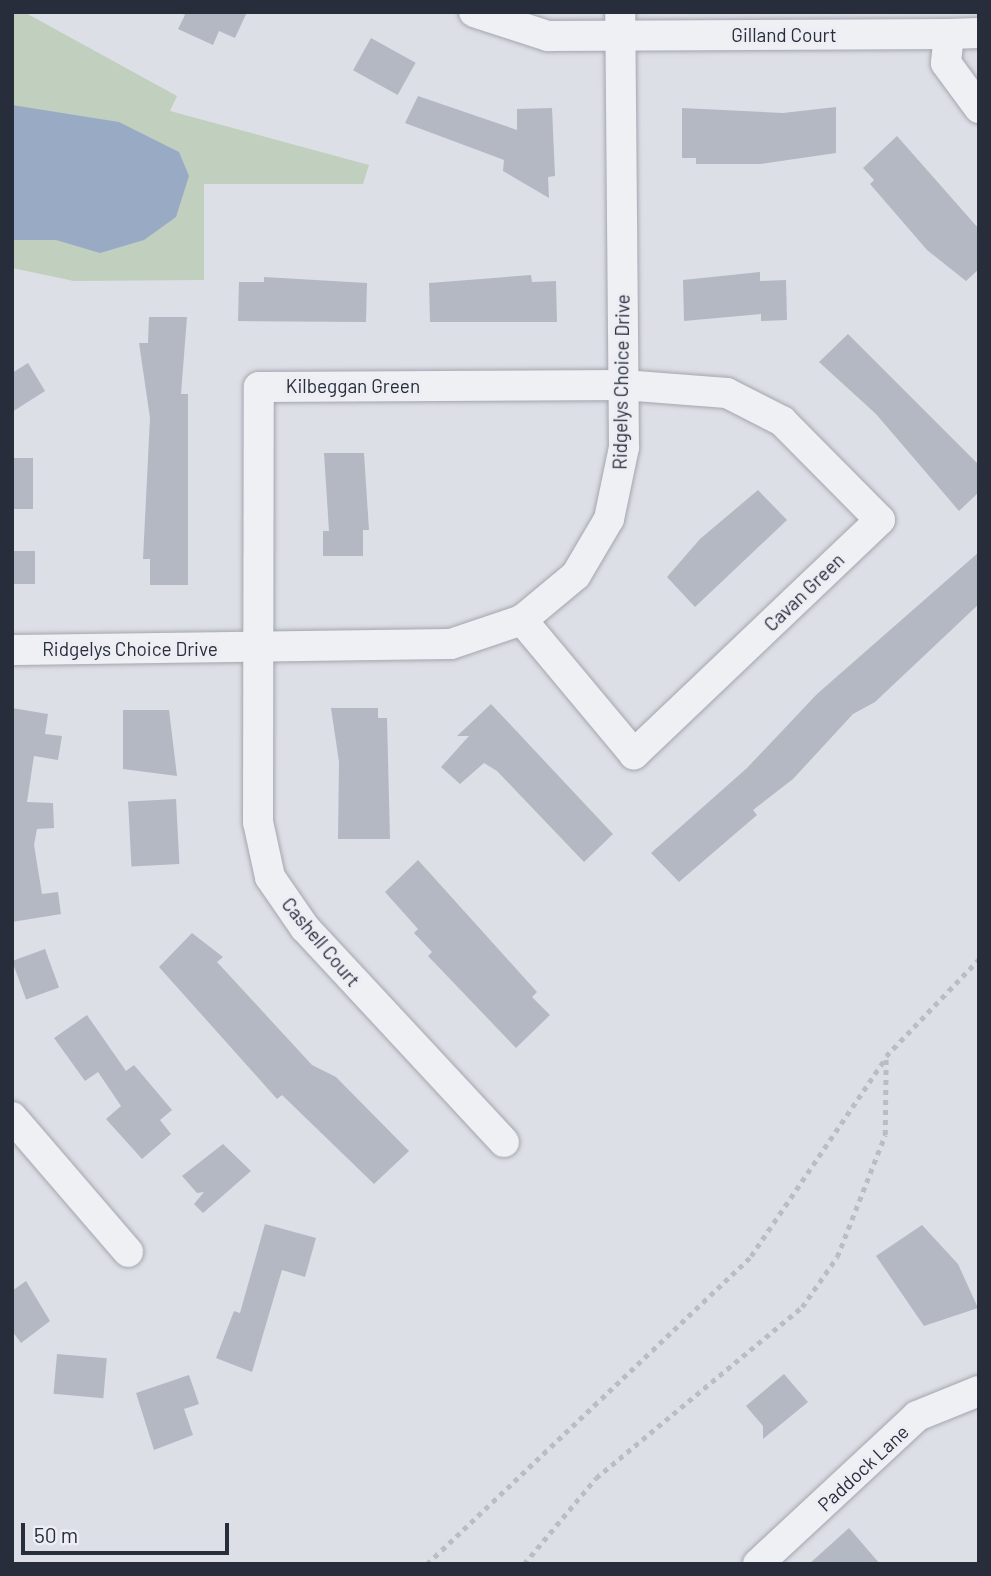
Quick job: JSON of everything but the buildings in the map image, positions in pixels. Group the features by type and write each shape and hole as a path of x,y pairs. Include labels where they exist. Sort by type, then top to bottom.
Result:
{"street":[{"name":"Gilland Court","path":"474,12 548,36 620,24 979,33"},
{"name":"Ridgelys Choice Drive","path":"12,650 451,645 522,620 555,597 601,540 620,485 623,385 620,24"},
{"path":"948,34 946,63 979,108"},
{"name":"Cavan Green","path":"522,620 634,754 880,520 809,445 758,405 727,393 623,385"},
{"name":"Kilbeggan Green","path":"257,648 259,387 623,385"},
{"name":"Cashell Court","path":"257,648 258,822 270,877 305,928 504,1142"},
{"path":"12,1117 128,1252"},
{"name":"Paddock Lane","path":"758,1564 917,1416 979,1391"}],"path":[{"path":"427,1564 751,1256 886,1056 979,959"},
{"path":"524,1564 596,1478 802,1307 837,1257 885,1135 886,1056"}],"green space":[{"path":"12,12 24,12 177,96 170,111 369,165 363,184 204,184 204,280 74,281 12,268"}],"water":[{"path":"12,105 119,122 179,152 189,176 176,217 144,240 100,253 56,240 12,240"}]}
